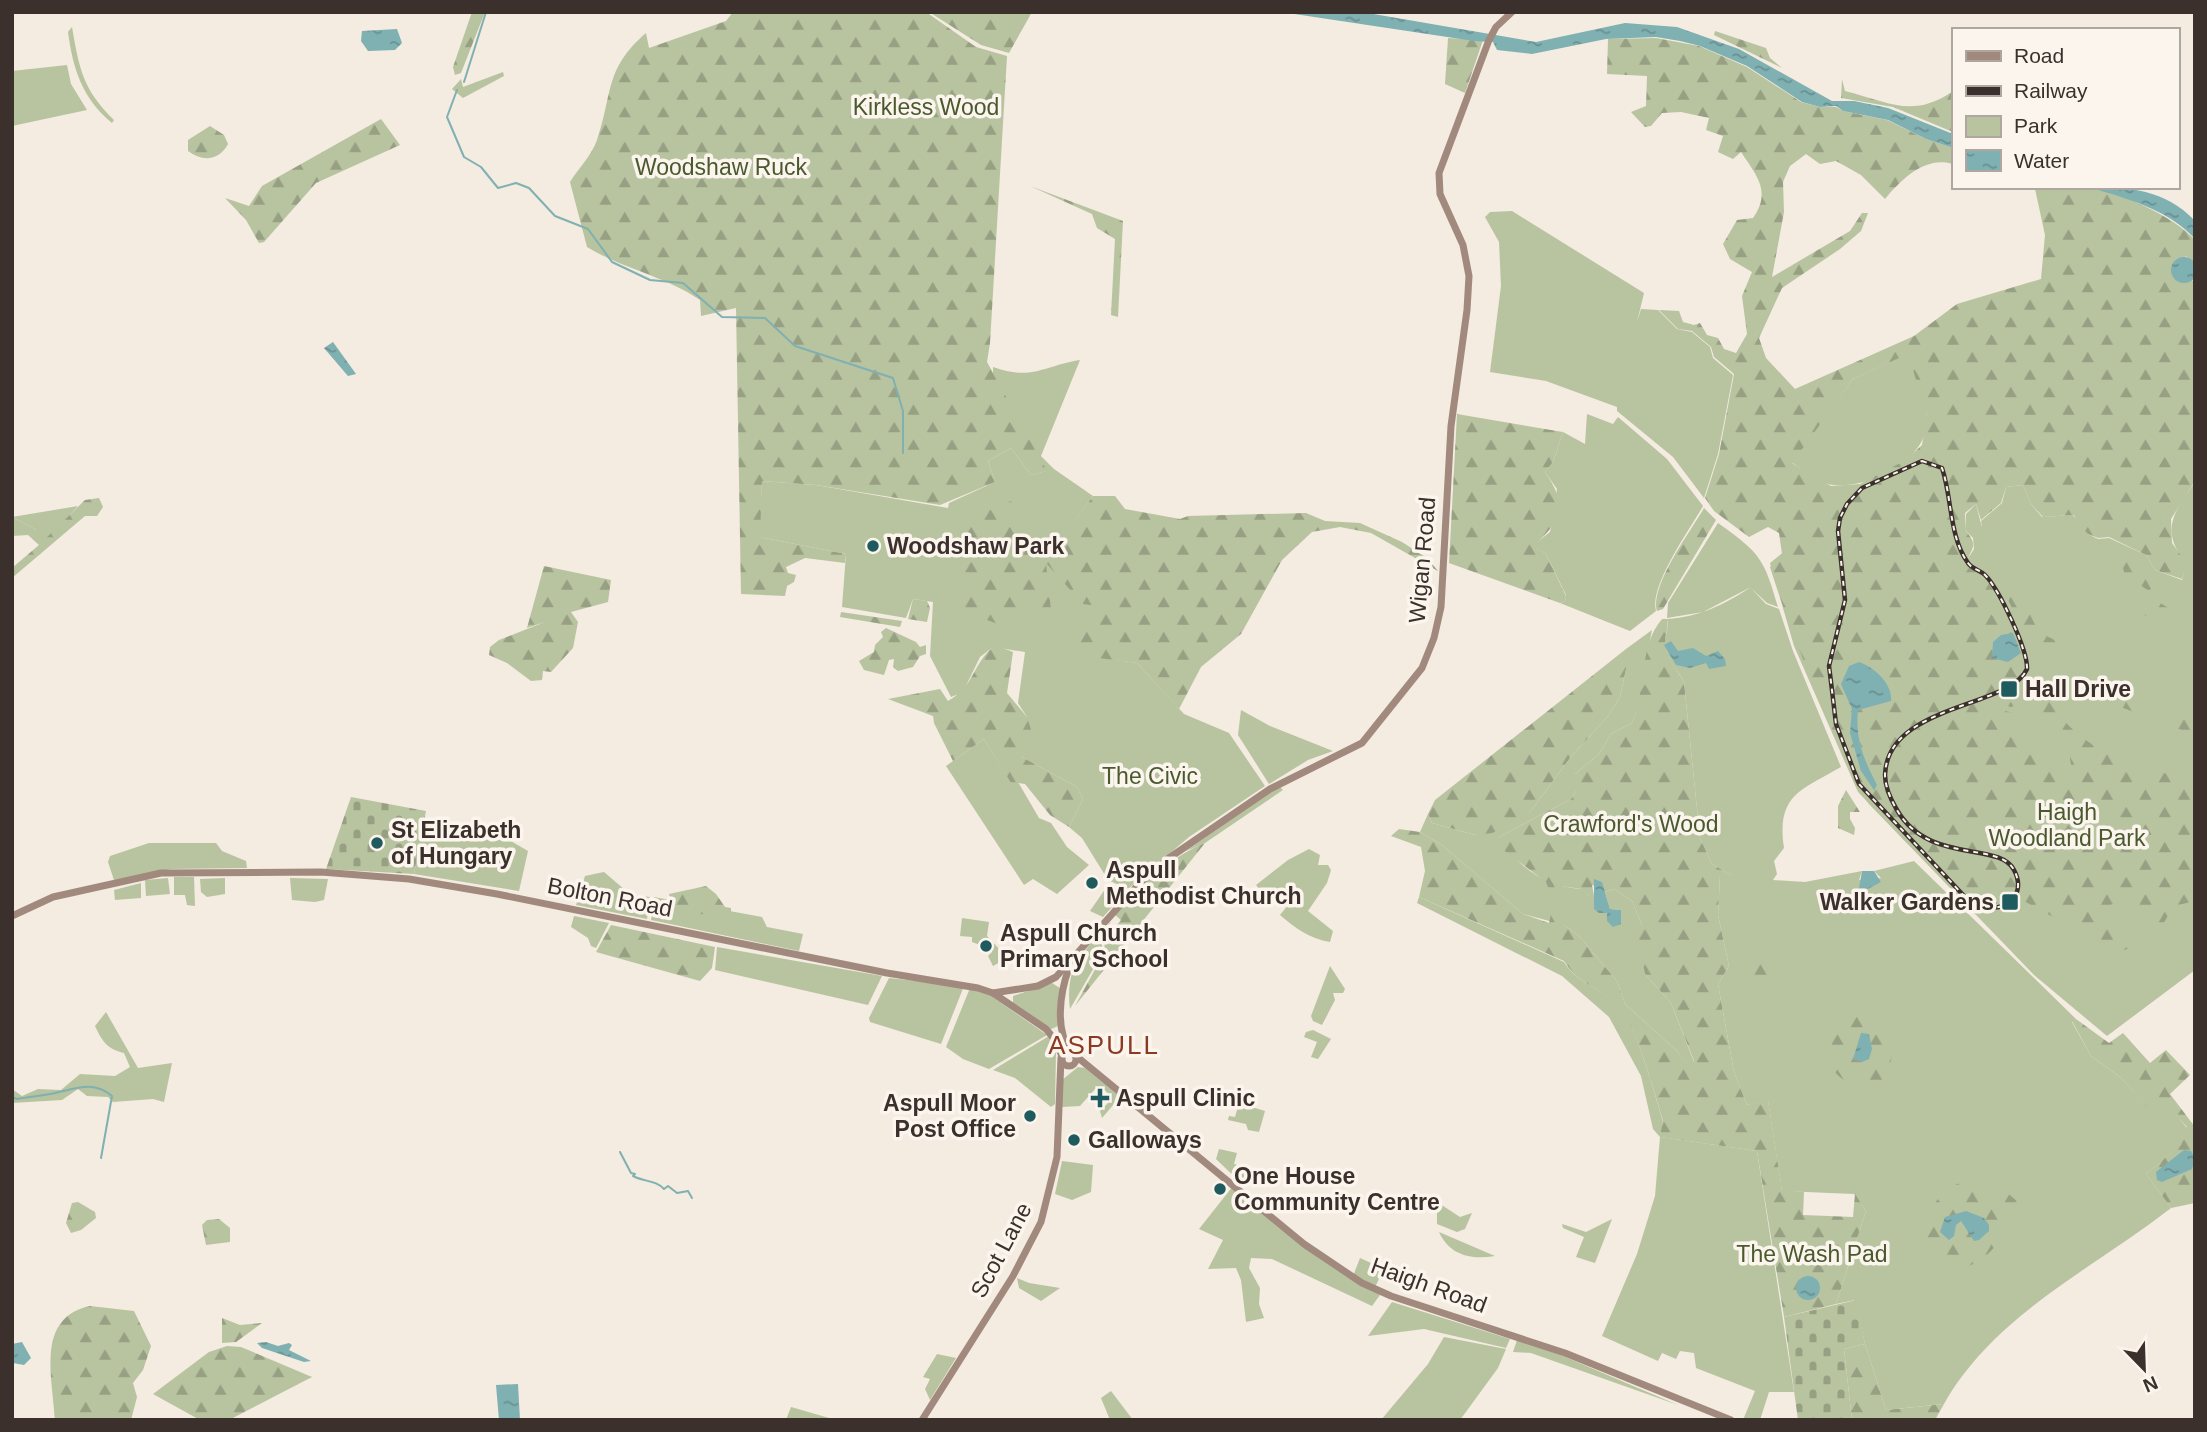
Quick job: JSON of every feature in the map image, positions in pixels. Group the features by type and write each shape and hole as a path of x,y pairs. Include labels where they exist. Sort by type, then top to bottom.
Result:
{"main road":[{"name":"Wigan Road","path":"1046,984 1070,964 1138,885 1168,858 1270,789 1362,743 1422,668 1434,638 1441,607 1451,426 1469,276 1463,245 1440,194 1439,173 1492,33 1512,12"},
{"name":"Bolton Road","path":"12,916 53,897 161,873 357,873 497,894 993,993 1046,984"},
{"name":"Wigan Road","path":"1070,964 1063,990 1061,1020 1063,1039 1073,1060"},
{"path":"1046,984 1057,984 1063,990"},
{"path":"1015,1007 1013,996 1017,990"},
{"name":"Bolton Road","path":"993,993 1046,1029 1064,1064 1073,1060"},
{"path":"1046,1029 1055,1028 1061,1020"},
{"path":"1059,1081 1073,1060 1062,1057"},
{"name":"Scot Lane","path":"922,1420 1019,1265 1041,1222 1056,1157 1062,1057"},
{"name":"Haigh Road","path":"1073,1060 1088,1066 1304,1244 1362,1283 1391,1296 1565,1353 1731,1420"}],"green space":[{"path":"472,12 485,12 461,73 455,75 453,67"},
{"name":"Woodshaw Ruck","path":"733,12 926,12 976,47 1007,56 987,362 1047,471 1031,475 1011,448 988,461 995,482 940,505 816,485 762,481 760,537 846,554 845,563 805,558 786,567 788,573 796,575 794,582 787,586 785,596 741,594 736,308 701,316 700,300 687,292 587,247 570,182 595,146 616,71 632,46 646,33 649,48 726,21"},
{"path":"929,12 1032,12 1009,53 981,45"},
{"path":"72,27 84,78 95,99 114,120 112,123 86,93 76,70 68,32"},
{"path":"1715,31 1766,48 1770,58 1782,68 1714,35"},
{"path":"1448,38 1483,40 1465,93 1445,84"},
{"path":"1656,38 1699,46 1747,67 1801,102 1820,107 1836,107 1843,111 1887,120 1926,139 1952,148 1952,164 1943,162 1924,166 1907,177 1885,199 1861,175 1836,161 1820,164 1806,154 1790,166 1783,182 1784,212 1772,277 1850,231 1862,213 1868,213 1861,231 1840,249 1782,288 1759,338 1766,358 1795,389 1914,336 1957,304 2041,279 2045,235 2035,189 2097,189 2112,193 2159,213 2195,240 2195,262 2185,256 2192,281 2195,278 2195,481 2171,519 2172,543 2187,564 2182,579 2155,570 2146,555 2109,537 2098,538 2088,534 2078,524 2074,515 2043,517 2031,504 2023,485 2006,487 2001,503 1981,520 1976,504 1965,513 1965,530 1973,541 1968,565 1979,573 1998,596 2011,623 2025,667 2069,726 2086,740 2125,760 2195,782 2195,901 2174,906 2163,924 2112,904 2110,906 2131,947 2119,953 2024,901 1988,927 1859,791 1800,652 1770,567 1782,554 1779,533 1768,527 1749,537 1714,511 1705,498 1719,454 1734,374 1714,357 1711,347 1692,331 1678,329 1659,310 1679,311 1683,322 1694,325 1700,323 1707,335 1718,338 1724,349 1736,353 1747,334 1742,296 1752,272 1730,259 1723,244 1737,220 1753,218 1761,200 1760,184 1741,152 1733,159 1718,152 1723,136 1706,130 1709,118 1681,112 1662,113 1651,126 1645,127 1631,112 1646,106 1647,76 1607,74 1608,39","holes":["1908,354 1927,415 1922,445 1906,460 1860,484 1831,486 1792,463 1853,379","1863,663 1878,672 1891,695 1890,701 1858,710 1862,749 1877,785 1865,772 1853,743 1853,712","2023,700 2029,711 2055,730 2067,746 2075,773 2070,775 2033,747 2014,737 2025,726 2018,714 1992,708 1993,704 2012,707"]},
{"path":"67,65 71,84 87,110 12,126 12,71"},
{"path":"503,72 504,76 463,98 452,89 461,79 463,87"},
{"path":"1842,79 1845,91 1900,106 1925,104 1952,92 1952,132 1893,107 1841,98"},
{"path":"381,119 400,145 316,183 264,242 259,243 246,220 225,198 249,206 262,186"},
{"path":"210,126 224,135 228,144 215,157 193,155 188,151 188,140"},
{"path":"1030,186 1123,221 1118,317 1111,315 1115,239 1097,228 1092,214"},
{"path":"1512,211 1644,293 1637,322 1641,309 1658,310 1677,329 1692,332 1710,347 1713,358 1733,375 1718,454 1704,498 1673,457 1617,411 1617,407 1546,381 1490,372 1501,286 1499,242 1485,217 1490,212"},
{"path":"1909,353 1927,416 1925,432 1919,446 1909,458 1881,476 1849,485 1823,482 1791,462 1853,379"},
{"name":"The Civic","path":"1080,360 1041,456 1054,469 1093,496 1046,561 1108,607 1075,654 1137,663 1184,714 1229,733 1265,786 1189,837 1128,889 1108,880 1082,838 1069,827 1083,799 1077,787 1022,757 1027,717 1018,703 1025,652 993,647 980,657 963,692 951,697 930,656 933,602 913,599 906,618 842,607 846,554 759,537 762,481 816,485 948,508 949,503 995,482 988,461 1011,448 1031,475 1046,471 993,374 993,367 1028,373"},
{"path":"1457,414 1563,432 1553,462 1545,472 1557,494 1559,512 1550,529 1533,546 1546,554 1566,596 1565,601 1560,603 1449,563"},
{"path":"1587,414 1613,424 1618,417 1667,459 1703,506 1664,573 1655,600 1656,611 1630,631 1560,603 1565,601 1566,595 1546,554 1532,546 1550,532 1557,489 1545,472 1553,462 1563,432 1585,444"},
{"name":"Haigh Woodland Park","path":"2195,482 2195,970 2107,1036 2034,975 1858,792 1794,646 1770,563 1785,551 1967,560 1974,549 1973,538 1965,530 1966,514 1976,504 1982,528 1981,521 2002,503 2006,487 2023,485 2031,504 2042,517 2073,515 2088,534 2098,539 2109,538 2146,555 2155,570 2182,580 2186,564 2173,541 2172,522"},
{"path":"1093,496 1115,496 1125,509 1180,519 1188,516 1306,513 1325,521 1360,523 1402,542 1427,558 1438,571 1371,533 1340,527 1312,532 1282,560 1241,634 1201,667 1179,709 1137,663 1075,655 1069,635 1107,607 1083,604 1046,563 1051,610 1023,616 1013,630 956,608 968,519 1011,501 1045,561"},
{"path":"99,498 103,507 97,516 85,516 12,578 12,568 39,545 28,535 12,536 12,517 35,529 41,543 85,500"},
{"path":"78,506 40,547 35,529 12,517"},
{"path":"1704,508 1716,520 1663,609 1657,611 1656,600 1665,573"},
{"path":"1718,523 1752,550 1764,567 1778,607 1767,603 1751,588 1766,604 1779,609 1793,651 1841,767 1803,789 1788,805 1784,816 1784,848 1774,861 1777,874 1773,880 1805,882 1862,871 1859,880 1881,878 1874,871 1914,861 2076,1019 2072,1022 2091,1056 2120,1077 2161,1121 2174,1112 2187,1128 2183,1144 2146,1174 2171,1208 2047,1295 2018,1319 1990,1344 1965,1372 1944,1404 1886,1410 1865,1344 1855,1300 1836,1304 1866,1211 1854,1194 1782,1191 1768,1101 1747,1105 1734,1072 1718,984 1729,966 1718,915 1720,876 1731,875 1712,864 1700,838 1684,682 1665,648 1667,619 1702,612 1667,618 1668,603","holes":["1751,587 1721,605 1704,611"]},
{"path":"2128,559 2138,563 2153,586 2149,591 2125,575 2123,568"},
{"path":"544,566 611,580 608,602 571,612 578,622 573,648 551,672 543,671 542,680 531,681 507,663 489,655 490,647 499,640 545,622 527,628"},
{"path":"2000,574 2015,582 2016,593 2026,605 2037,628 2061,645 2061,651 2054,656 2046,652 2028,633 2012,607"},
{"path":"913,599 927,601 930,608 927,622 908,619"},
{"path":"2160,603 2176,612 2171,621 2143,615 2136,609 2154,613"},
{"path":"841,612 902,621 900,627 840,617"},
{"name":"Crawford's Wood","path":"1662,619 1667,619 1667,653 1684,682 1700,838 1712,864 1733,876 1720,876 1718,915 1729,966 1718,984 1734,1072 1747,1105 1768,1100 1782,1190 1804,1192 1803,1215 1853,1217 1855,1194 1866,1211 1836,1304 1784,1317 1757,1151 1660,1137 1663,1121 1656,1096 1639,1046 1621,1009 1607,996 1583,981 1564,961 1419,897 1425,871 1421,847 1391,836 1399,829 1420,832 1442,845 1523,914 1549,923 1551,914 1562,917 1564,925 1579,936 1617,981 1625,1004 1677,1051 1689,1067 1694,1061 1671,1003 1645,974 1638,938 1642,925 1632,901 1614,889 1605,892 1603,888 1592,885 1594,896 1588,896 1582,889 1560,886 1550,892 1546,882 1494,843 1499,837 1571,799 1576,791 1570,785 1575,774 1599,754 1611,734 1632,723 1640,696 1649,642"},
{"path":"886,628 916,642 920,647 926,645 926,654 920,656 913,667 898,671 893,667 894,659 889,660 884,675 864,670 859,661 874,652 875,645 883,637 881,632"},
{"path":"1652,630 1642,689 1632,723 1611,734 1599,754 1575,774 1576,791 1571,799 1499,837 1524,867 1545,880 1583,889 1588,896 1594,896 1594,909 1607,913 1621,924 1621,910 1610,909 1605,892 1614,889 1632,901 1642,925 1645,974 1671,1003 1694,1062 1689,1068 1677,1051 1625,1004 1617,981 1579,936 1564,925 1523,914 1442,845 1420,832 1428,814 1432,823 1475,835 1530,812 1570,758 1608,716 1620,697 1626,669 1626,649"},
{"path":"995,645 1013,652 1007,693 1027,717 1033,736 1022,757 1077,787 1083,799 1069,827 1050,815 1025,784 1018,783 1013,786 984,739 953,761 933,716 888,699 940,689 948,701 964,688 981,660"},
{"name":"Crawford's Wood","path":"1626,649 1626,669 1620,697 1608,716 1570,758 1530,812 1513,824 1492,833 1475,835 1432,823 1428,814 1435,800"},
{"path":"2070,677 2094,679 2116,697 2139,699 2158,713 2195,721 2195,735 2073,689"},
{"path":"1241,710 1270,726 1333,751 1308,760 1269,784 1238,735"},
{"path":"984,739 1013,785 1018,782 1039,818 1051,823 1067,847 1089,865 1057,894 1033,879 1024,885 946,766"},
{"path":"1279,786 1283,790 1205,843 1186,851"},
{"path":"1846,790 1860,812 1850,812 1855,828 1854,835 1838,828 1838,806"},
{"path":"351,797 426,811 414,874 326,869"},
{"path":"421,837 509,840 528,851 519,891 414,874"},
{"path":"149,843 216,843 222,851 246,861 247,868 171,869 114,880 108,862 110,856"},
{"path":"1205,843 1075,1006 1104,953 1105,939 1121,920 1115,915 1145,884 1179,856"},
{"path":"1309,849 1320,855 1318,865 1328,865 1331,870 1327,883 1308,911 1333,931 1330,942 1309,936 1291,924 1280,915 1288,905 1261,891 1256,885 1288,860"},
{"path":"604,872 631,895 650,897 647,919 576,905 585,876"},
{"path":"174,877 194,877 195,906 187,905 185,895 174,895"},
{"path":"168,878 170,894 146,896 145,880"},
{"path":"225,878 225,894 207,897 201,892 200,879"},
{"path":"290,878 328,879 324,900 292,900"},
{"path":"141,883 141,898 115,900 114,890"},
{"path":"1108,885 1125,893 1103,917 1090,911"},
{"path":"706,886 725,907 731,908 731,912 724,917 672,910 669,894"},
{"path":"654,897 762,917 767,927 803,934 799,951 651,920"},
{"path":"1419,897 1564,962 1576,976 1615,1002 1627,1018 1645,1063 1663,1122 1661,1137 1757,1151 1794,1392 1769,1392 1760,1420 1743,1420 1755,1391 1696,1368 1694,1353 1680,1351 1676,1359 1662,1353 1658,1361 1602,1336 1637,1254 1655,1196 1660,1137 1653,1129 1641,1076 1609,1017 1562,976 1417,903"},
{"path":"574,916 609,923 596,948 591,946 588,938 571,927"},
{"path":"962,918 989,922 987,936 1004,954 1002,961 993,966 988,956 992,952 984,942 980,945 972,942 972,937 960,936"},
{"path":"1111,921 1101,939 1103,952 1070,1009 1070,980 1073,970 1084,951"},
{"path":"611,925 715,947 712,968 700,981 596,952"},
{"path":"717,947 882,976 868,1005 715,970"},
{"path":"1760,954 1772,960 1778,972 1772,984 1760,990 1748,984 1742,972 1748,960"},
{"path":"1330,966 1345,989 1343,993 1333,993 1335,1000 1322,1025 1313,1021 1311,1016"},
{"path":"889,978 964,986 941,1044 870,1022 869,1018"},
{"path":"1052,983 1063,990 1058,1026 1049,1030 1013,1003 1013,996"},
{"path":"970,988 990,995 1047,1035 989,1069 963,1059 946,1047"},
{"path":"1853,1009 1877,1022 1890,1040 1891,1061 1878,1085 1853,1084 1833,1070 1831,1052 1834,1036 1841,1021"},
{"path":"106,1012 138,1068 172,1063 164,1102 153,1099 113,1102 108,1097 87,1096 78,1089 62,1100 12,1103 12,1089 22,1096 38,1089 61,1090 80,1074 115,1076 130,1067 124,1053 106,1044 95,1026"},
{"path":"2076,1019 2109,1043 2123,1033 2150,1063 2166,1050 2190,1075 2170,1094 2195,1127 2195,1203 2171,1208 2146,1174 2182,1144 2175,1136 2187,1127 2174,1113 2161,1122 2120,1077 2091,1056 2072,1021"},
{"path":"1313,1030 1331,1039 1318,1059 1311,1057 1317,1042 1304,1037 1306,1032"},
{"path":"1049,1036 1056,1053 1055,1104 1051,1107 1015,1078 993,1070"},
{"path":"1078,1067 1085,1068 1120,1097 1102,1118 1100,1111 1110,1101 1106,1098 1109,1094 1101,1087 1095,1089 1080,1106 1062,1107 1062,1080"},
{"path":"1239,1103 1265,1111 1259,1132 1248,1130 1246,1124 1228,1120 1229,1116 1235,1117"},
{"path":"1219,1149 1237,1153 1234,1164 1253,1169 1248,1185 1243,1185 1216,1159"},
{"path":"1062,1161 1093,1165 1091,1192 1072,1200 1055,1194"},
{"path":"1964,1181 2006,1192 2017,1201 2005,1233 1989,1253 1970,1266 1954,1268 1923,1252 1916,1224 1948,1188"},
{"path":"1233,1186 1304,1244 1380,1295 1372,1306 1272,1259 1251,1258 1249,1268 1260,1288 1259,1304 1264,1318 1246,1322 1241,1280 1236,1268 1208,1269 1223,1240 1199,1229"},
{"path":"78,1202 95,1212 96,1218 81,1230 71,1233 66,1223 72,1203"},
{"path":"1437,1202 1460,1217 1472,1213 1465,1229 1457,1232 1437,1224"},
{"path":"219,1219 230,1228 230,1242 206,1245 202,1225 207,1220"},
{"path":"1612,1219 1595,1263 1576,1257 1584,1237 1563,1228 1562,1224 1586,1232"},
{"path":"1439,1232 1495,1256 1470,1256 1455,1251"},
{"path":"1360,1258 1384,1269 1375,1287 1353,1276"},
{"path":"1017,1278 1029,1283 1060,1288 1041,1301 1019,1288"},
{"path":"1856,1300 1865,1344 1844,1349 1852,1420 1798,1420 1784,1317"},
{"path":"1392,1302 1510,1339 1506,1348 1424,1329 1368,1336"},
{"path":"90,1306 134,1311 151,1346 143,1370 133,1383 137,1397 131,1420 55,1420 51,1368 54,1336 61,1323 73,1313"},
{"path":"222,1318 240,1325 262,1323 236,1342 222,1343"},
{"path":"1444,1337 1506,1349 1498,1368 1460,1420 1381,1420 1428,1364"},
{"path":"1517,1340 1542,1347 1678,1405 1531,1353 1513,1352"},
{"path":"1865,1344 1886,1410 1944,1404 1935,1420 1852,1420 1844,1349"},
{"path":"227,1346 241,1347 312,1377 229,1420 200,1420 153,1394 209,1352"},
{"path":"937,1354 956,1358 930,1400 925,1389 930,1379 923,1377"},
{"path":"1111,1391 1133,1420 1110,1420 1101,1398"},
{"path":"791,1407 836,1420 786,1420"}],"water":[{"path":"1281,12 1362,12 1536,42 1625,23 1677,27 1739,49 1832,101 1854,101 1888,108 1952,134 1952,148 1926,139 1888,120 1843,111 1836,106 1820,107 1802,102 1747,66 1700,46 1680,41 1656,37 1606,39 1532,54 1497,50 1493,42"},
{"path":"397,29 402,43 395,50 368,51 361,41 362,31"},
{"path":"2095,189 2132,189 2159,196 2183,210 2195,221 2195,239 2159,212"},
{"path":"2184,257 2193,261 2197,270 2193,279 2184,283 2175,279 2171,270 2175,261"},
{"path":"333,342 356,374 348,376 324,348"},
{"path":"2013,633 2021,653 2008,662 1992,658 1993,642 2001,635"},
{"path":"1671,641 1678,651 1693,648 1706,656 1718,651 1725,659 1726,666 1709,669 1706,663 1690,668 1676,665 1664,645"},
{"path":"1859,662 1881,677 1891,695 1891,701 1858,710 1859,740 1877,785 1874,790 1861,771 1850,733 1852,709 1841,684 1849,666"},
{"path":"1862,871 1874,871 1881,882 1866,890 1859,888"},
{"path":"1594,879 1602,882 1610,909 1621,910 1621,924 1613,927 1607,921 1607,913 1599,913 1594,909"},
{"path":"1861,1033 1869,1034 1872,1049 1869,1059 1862,1062 1853,1059"},
{"path":"2184,1150 2191,1151 2195,1158 2192,1169 2162,1182 2157,1180 2156,1172"},
{"path":"1966,1211 1984,1218 1989,1225 1989,1231 1974,1241 1961,1221 1949,1240 1940,1232 1945,1217"},
{"path":"1808,1276 1817,1279 1820,1288 1817,1297 1808,1300 1799,1297 1796,1288 1799,1279"},
{"path":"22,1342 31,1358 24,1365 13,1363 12,1344"},
{"path":"266,1342 278,1346 289,1343 292,1345 289,1350 311,1361 304,1362 262,1348 257,1343"},
{"path":"518,1384 520,1420 499,1420 496,1385"}],"waterway":[{"path":"464,82 486,12"},
{"path":"457,90 447,117 464,157 481,167 498,188 516,183 529,188 555,216 588,229 612,262 650,280 683,283 722,317 765,318 795,346 893,378 903,411 903,453"},
{"path":"12,1097 17,1099 82,1087 105,1091 112,1096 101,1158"},
{"path":"620,1152 631,1173 635,1174 633,1176 664,1189 668,1186 677,1193 688,1191 692,1198"}],"railway":[{"path":"1922,461 1942,468 1954,529 1962,553 1970,565 1985,575 1998,593 2023,648 2027,669 2016,682 1998,692 1950,710 1906,734 1891,752 1885,779 1897,810 1911,827 1944,846 2006,861 2014,870 2018,881 2017,891 2013,899 1996,907 1975,904 1965,897 1859,784 1836,724 1829,666 1845,600 1838,531 1840,518 1847,504 1862,488 1922,461"}],"place":[{"name":"Woodshaw Park","path":"873,546"},
{"name":"Hall Drive","path":"2009,689"},
{"name":"St Elizabeth of Hungary","path":"377,843"},
{"name":"Aspull Methodist Church","path":"1092,883"},
{"name":"Walker Gardens","path":"2010,902"},
{"name":"Aspull Church Primary School","path":"986,946"},
{"name":"Aspull Clinic","path":"1100,1098"},
{"name":"Aspull Moor Post Office","path":"1030,1116"},
{"name":"Galloways","path":"1074,1140"},
{"name":"One House Community Centre","path":"1220,1189"}],"district":[{"name":"ASPULL","path":"1104,1045"}],"park label":[{"name":"Kirkless Wood","path":"926,107"},
{"name":"The Wash Pad","path":"1812,1254"}]}
